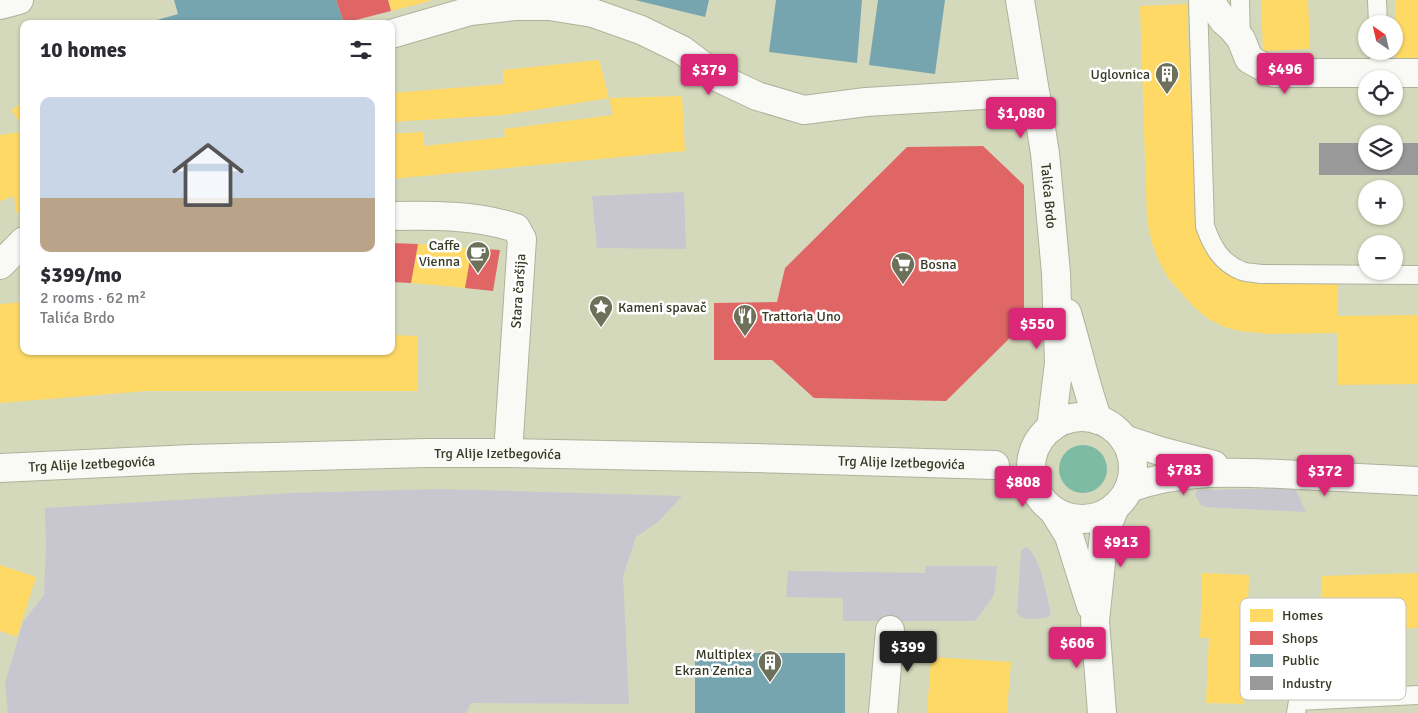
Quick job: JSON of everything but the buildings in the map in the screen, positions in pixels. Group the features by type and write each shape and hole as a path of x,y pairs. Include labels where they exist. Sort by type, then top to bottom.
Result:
{"street":[{"path":"0,5 20,0"},
{"name":"Talića Brdo","path":"1020,0 1045,153 1056,273 1059,363 1051,428"},
{"path":"1209,0 1224,21 1241,39 1249,58 1274,73 1379,62 1418,73"},
{"path":"395,33 470,10 515,6 549,6 593,14 641,30 682,50 719,78 757,96 804,110 866,102 1015,93 1036,97"},
{"name":"Stara čaršija","path":"395,216 422,215 499,222 516,228 522,239 508,452"},
{"name":"Talića Brdo","path":"1056,273 1082,363 1088,393 1098,420"},
{"path":"1095,621 1069,536 1053,510 1038,493 1031,470 1032,458 1042,437 1051,428 1073,418 1098,420 1115,430 1124,439 1130,450 1133,463 1132,476 1104,534 1095,621 1102,713"},
{"path":"1124,439 1233,471"},
{"name":"Trg Alije Izetbegovića","path":"0,468 191,459 508,452 995,465"},
{"path":"1053,510 1069,517 1085,519 1101,515 1122,497 1150,480 1185,474 1233,471 1418,481"},
{"path":"883,713 890,630"}],"lane":[{"path":"1198,0 1205,226 1212,246 1225,261 1242,271 1262,274 1418,275"},
{"path":"1240,0 1241,39"},
{"path":"1376,0 1377,15"},
{"path":"1296,713 1298,701 1318,700"}],"shaded area":[{"path":"684,192 686,249 597,248 592,196"},
{"path":"1083,445 1092,447 1100,452 1105,460 1107,469 1105,478 1100,486 1092,491 1083,493 1074,491 1066,486 1061,478 1059,469 1061,460 1066,452 1074,447"},
{"path":"1295,488 1306,512 1205,507 1200,504 1195,494 1198,490"},
{"path":"440,489 682,496 659,521 636,537 623,576 629,704 471,703 466,713 8,713 5,683 23,622 44,595 45,508 292,493"},
{"path":"1025,547 1030,550 1039,566 1051,614 1048,617 1027,619 1017,613 1021,551"},
{"path":"926,566 997,566 994,595 975,621 843,621 843,598 786,597 788,571 925,573"}],"place":[{"name":"Uglovnica","path":"1167,95"},
{"name":"Caffe Vienna","path":"478,274"},
{"name":"Bosna","path":"903,285"},
{"name":"Kameni spavač","path":"601,328"},
{"name":"Trattoria Uno","path":"745,337"},
{"name":"Multiplex Ekran Zenica","path":"770,683"}]}
